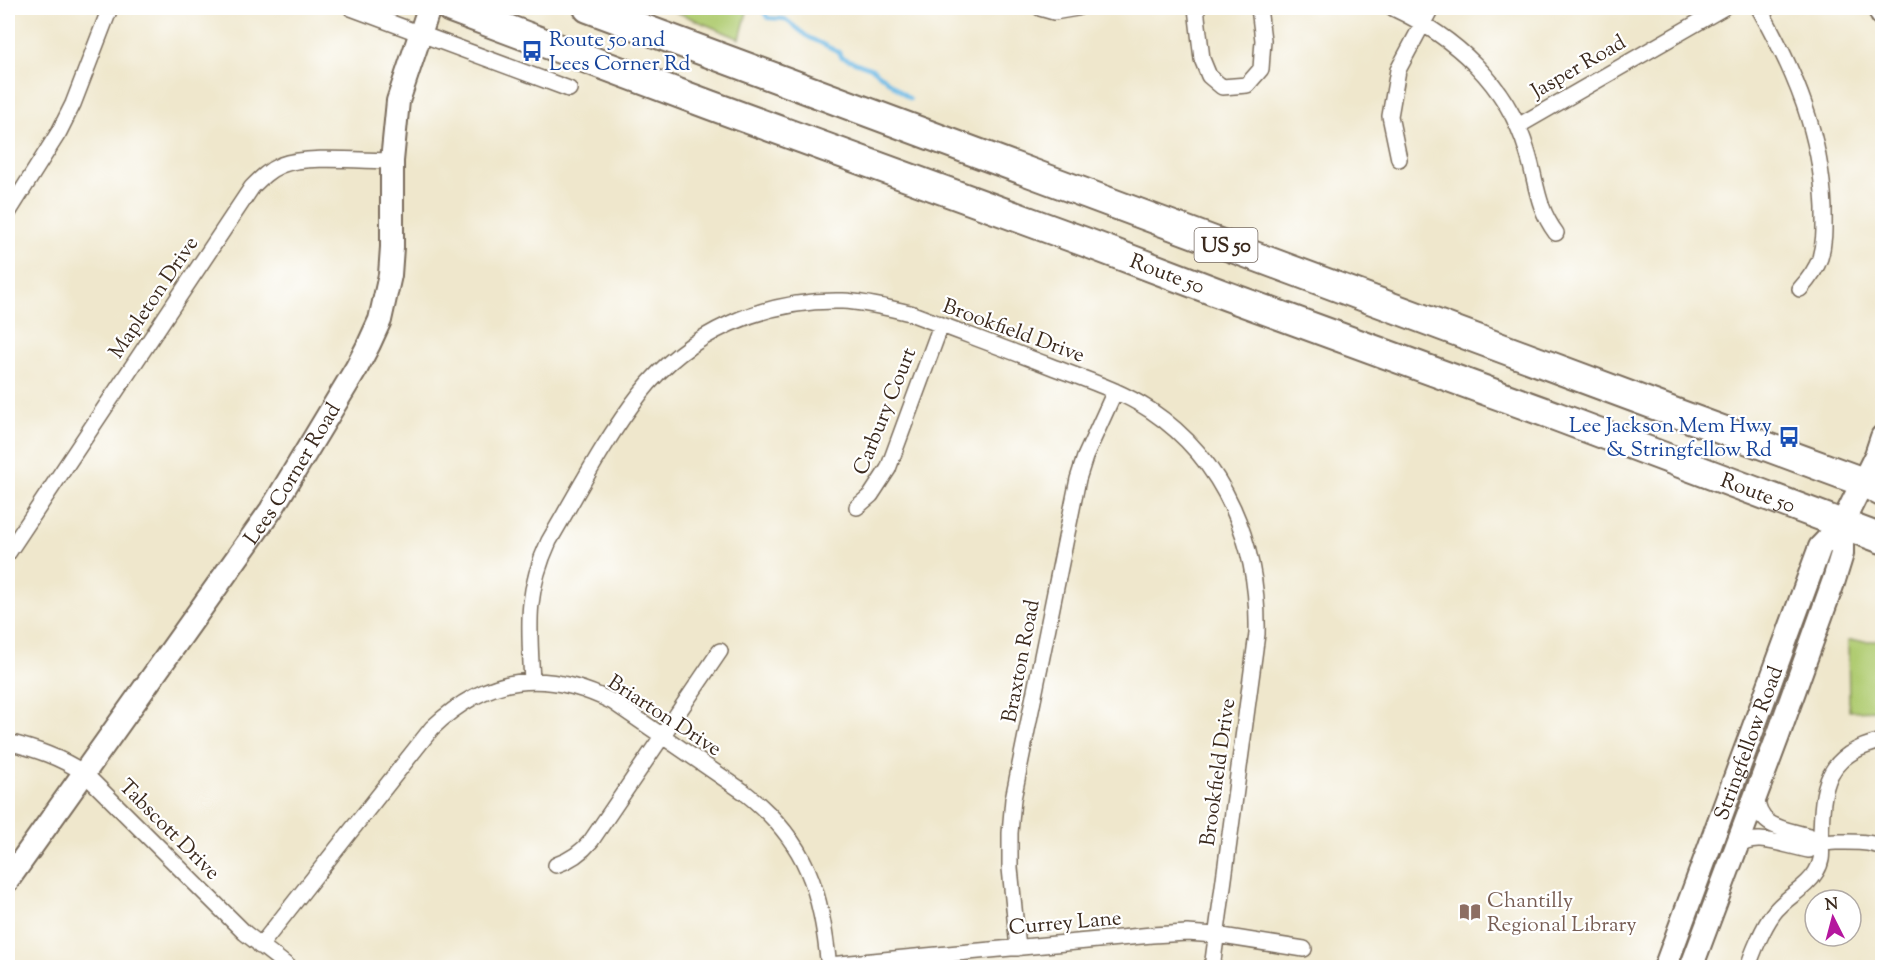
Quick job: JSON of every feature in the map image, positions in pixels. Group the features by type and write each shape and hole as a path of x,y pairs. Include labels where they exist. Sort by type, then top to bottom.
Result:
{"highway":[{"name":"Route 50","path":"451,8 1074,237 1882,539"},
{"name":"US 50","path":"588,8 1873,487"}],"main road":[{"name":"Lees Corner Road","path":"8,880 271,510 369,344 380,320 390,275 392,161 398,101 429,8"},
{"path":"1879,8 1882,15"},
{"name":"Stringfellow Road","path":"1665,968 1820,547 1873,487 1882,437"},
{"name":"Stringfellow Road","path":"1691,968 1834,580 1842,554 1842,524"}],"street":[{"path":"8,213 59,132 73,104 111,8"},
{"path":"351,8 569,89"},
{"path":"1040,8 1054,12 1077,8"},
{"path":"1196,8 1202,59 1209,76 1222,87 1247,85 1261,69 1263,40 1259,8"},
{"path":"1393,8 1423,23 1452,43 1479,67 1497,88 1518,126 1527,150 1539,204 1546,220 1556,233"},
{"path":"1399,159 1390,116 1398,70 1431,8"},
{"name":"Jasper Road","path":"1518,126 1723,8"},
{"path":"1760,8 1790,64 1802,95 1819,161 1823,194 1824,243 1811,276 1800,289"},
{"name":"Mapleton Drive","path":"8,553 252,187 281,165 303,160 392,161"},
{"name":"Brookfield Drive","path":"532,681 530,597 540,559 624,415 660,371 704,336 763,311 796,304 845,301 877,305 910,313 1115,391 1149,409 1188,443 1205,462 1236,513 1252,561 1256,593 1257,634 1212,968"},
{"name":"Carbury Court","path":"857,507 871,495 888,469 941,325"},
{"name":"Braxton Road","path":"1018,948 1010,868 1013,798 1078,479 1085,457 1115,391"},
{"path":"556,865 570,860 583,851 591,841 720,651"},
{"name":"Briarton Drive","path":"260,946 425,737 447,714 463,701 481,692 514,682 532,681 574,686 612,702 763,807 789,837 810,875 824,921 829,966"},
{"path":"1748,968 1751,957 1773,914 1814,875 1822,861 1821,842 1825,792 1834,767 1854,752 1882,741"},
{"name":"Tabscott Drive","path":"8,742 44,752 84,773 213,902 260,946 290,968"},
{"path":"1759,783 1756,801 1758,809 1769,823 1790,832 1816,838 1821,842"},
{"path":"1732,856 1742,842 1753,839 1809,850 1821,842 1860,842 1882,847"},
{"name":"Currey Lane","path":"829,966 1187,933 1216,935 1304,949"}],"green space":[{"path":"667,8 748,8 740,39"},
{"path":"1848,641 1882,641 1882,710 1849,711"}],"waterway":[{"path":"761,8 768,18 785,19 808,37 839,52 841,57 873,69 910,99"}],"place":[{"name":"Route 50 and Lees Corner Rd","path":"532,51"},
{"name":"Lee Jackson Mem Hwy & Stringfellow Rd","path":"1789,437"},
{"name":"Chantilly Regional Library","path":"1470,912"}]}
